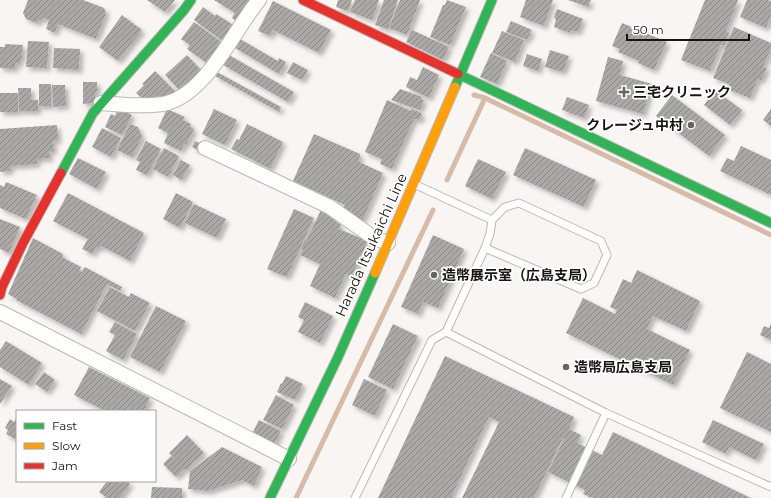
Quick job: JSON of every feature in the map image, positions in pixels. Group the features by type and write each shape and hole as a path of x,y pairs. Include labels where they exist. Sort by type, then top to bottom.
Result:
{"street":[{"path":"0,295 2,287 23,243 93,113 184,10 191,0"},
{"path":"101,104 163,104 181,96 208,74 259,0"},
{"path":"303,0 771,223"},
{"name":"Harada Itsukaichi Line","path":"270,498 338,357 414,184 492,0"},
{"path":"205,148 330,207 374,238 388,243"},
{"path":"0,312 289,459"}],"lane":[{"path":"414,184 492,220"},
{"path":"355,498 432,340 446,332 485,248 490,234 492,220 505,207 519,203 601,241 607,255 594,283 581,289 485,248"},
{"path":"446,332 606,413 771,486"},
{"path":"566,498 606,413"}],"building":[{"path":"28,0 83,0 104,8 106,13 96,39 58,24 55,33 46,29 49,20 43,18 37,23 26,19 23,13"},
{"path":"147,0 175,0 165,12"},
{"path":"214,0 254,0 238,22 232,18 235,13"},
{"path":"338,0 352,0 348,11 336,7"},
{"path":"355,0 379,0 372,20 350,12"},
{"path":"384,0 398,0 388,29 375,25"},
{"path":"400,0 420,0 407,35 389,28"},
{"path":"447,0 466,7 450,45 430,37 443,5 445,5"},
{"path":"526,0 553,0 544,26 520,17"},
{"path":"568,0 591,0 588,7"},
{"path":"705,0 738,0 726,31 729,32 724,46 721,44 710,71 681,60"},
{"path":"747,0 771,1 771,16 766,28 740,17"},
{"path":"273,1 331,30 319,53 273,30 270,36 258,31"},
{"path":"203,7 215,16 216,14 235,26 224,42 194,20"},
{"path":"557,9 583,19 578,32 571,30 570,33 554,27 556,19 554,18"},
{"path":"122,15 142,30 118,61 99,47"},
{"path":"511,21 532,30 527,40 506,32"},
{"path":"194,22 223,43 208,64 187,49 190,45 181,39"},
{"path":"622,23 667,42 654,70 638,63 639,61 618,52 620,49 612,46"},
{"path":"734,27 771,43 771,49 763,67 767,68 761,81 758,79 750,98 727,89 729,84 713,78"},
{"path":"412,30 449,47 443,60 406,42"},
{"path":"502,31 524,40 515,62 492,53"},
{"path":"240,39 278,61 279,58 286,62 279,74 235,48"},
{"path":"28,41 49,42 47,68 26,67"},
{"path":"5,44 23,45 20,64 15,63 15,69 0,68 0,47 5,47"},
{"path":"54,48 80,49 79,70 53,68"},
{"path":"550,50 569,56 563,72 545,67"},
{"path":"491,53 507,61 497,84 480,77"},
{"path":"527,54 542,59 538,71 523,66"},
{"path":"187,55 202,71 180,91 165,75"},
{"path":"229,55 294,92 288,102 223,65"},
{"name":"三宅クリニック","path":"608,57 623,61 620,75 652,84 643,114 596,101"},
{"path":"293,62 308,70 302,80 287,73"},
{"path":"423,67 439,75 429,98 406,87 410,77 417,80"},
{"path":"155,71 176,92 161,99 157,96 152,102 148,98 145,101 136,93 144,85 142,84"},
{"path":"217,72 281,107 279,112 215,76"},
{"path":"83,82 97,82 95,103 83,104"},
{"path":"39,84 51,84 51,106 39,106"},
{"path":"52,85 65,85 66,106 53,107"},
{"path":"18,88 31,88 31,100 38,100 38,111 19,111"},
{"path":"400,89 422,97 421,99 424,100 420,110 391,100"},
{"path":"715,90 742,110 730,125 704,105"},
{"path":"0,93 18,93 18,112 0,112"},
{"name":"クレージュ中村","path":"672,95 725,135 709,156 656,116"},
{"path":"567,97 589,105 584,118 562,110"},
{"path":"387,100 411,111 412,109 421,113 422,116 419,120 414,119 392,169 380,164 382,159 365,152"},
{"path":"118,108 132,115 122,135 105,127 111,114 115,116"},
{"path":"167,109 185,117 183,120 191,124 190,127 194,129 186,145 184,144 181,151 164,143 168,133 158,128"},
{"path":"214,109 237,120 225,145 202,134"},
{"path":"771,109 771,126 763,120"},
{"path":"130,124 138,127 142,137 132,157 117,150"},
{"path":"247,124 283,142 270,169 231,149 237,139 239,140"},
{"path":"57,125 58,140 53,141 54,151 49,151 50,158 37,159 37,164 10,166 10,171 0,172 0,129"},
{"path":"102,128 121,138 111,157 92,147"},
{"path":"314,134 360,154 359,162 383,173 362,222 343,208 345,205 293,181"},
{"path":"146,141 161,149 147,175 136,170 140,162 136,160"},
{"path":"195,141 202,144 199,151 192,147"},
{"path":"741,146 771,160 771,195 720,171 727,158 734,161"},
{"path":"164,148 179,156 168,177 153,169"},
{"path":"525,148 596,180 584,207 513,175"},
{"path":"78,158 106,172 97,189 69,174"},
{"path":"478,159 506,172 492,199 465,186"},
{"path":"181,160 190,165 181,180 173,175"},
{"path":"6,182 37,195 26,219 0,208 0,185 4,187"},
{"path":"68,193 144,233 130,261 101,246 99,249 96,247 93,254 82,249 88,239 53,221"},
{"path":"176,193 193,202 180,228 163,219"},
{"path":"194,204 226,219 217,238 185,223"},
{"path":"294,209 314,218 287,277 267,269"},
{"path":"321,210 341,225 339,229 368,241 351,277 346,274 335,298 310,286 320,264 300,255 303,250 301,248"},
{"path":"0,219 20,227 9,253 0,249"},
{"name":"造幣展示室（広島支局）","path":"433,235 464,249 438,308 423,302 418,314 401,307"},
{"path":"33,238 63,254 62,257 81,267 79,270 82,272 85,267 122,287 120,291 107,284 81,334 16,300 17,299 8,294"},
{"path":"637,270 700,301 686,331 653,316 647,329 690,350 673,385 566,333 583,298 615,314 617,310 610,307 623,279 631,283"},
{"path":"110,287 129,297 131,293 150,303 135,331 97,311"},
{"path":"305,302 333,316 320,343 298,332 304,320 298,317"},
{"path":"156,306 186,321 160,372 130,357"},
{"path":"115,322 137,334 123,360 106,351 115,335 109,332"},
{"path":"771,323 771,340 760,335 764,326 769,328"},
{"path":"393,324 418,336 393,389 368,377"},
{"path":"6,341 42,363 29,385 0,367 0,350"},
{"path":"747,352 771,364 771,432 720,408"},
{"path":"445,356 574,417 569,429 581,435 577,443 602,455 613,432 751,498 592,498 583,494 585,490 548,472 564,439 563,438 534,498 462,498 499,422 489,417 451,498 378,498"},
{"path":"89,367 150,398 144,410 103,410 74,395"},
{"path":"44,372 55,380 47,392 35,384"},
{"path":"286,376 303,384 295,400 277,392"},
{"path":"0,379 12,386 0,404"},
{"path":"364,379 387,390 375,416 352,405"},
{"path":"276,395 294,405 282,429 263,420"},
{"path":"10,419 14,422 16,419 16,439 6,434 8,430 5,428"},
{"path":"259,420 281,431 274,445 252,434"},
{"path":"713,420 764,444 756,460 729,447 726,454 702,442"},
{"path":"187,435 204,453 176,477 163,464 171,456 175,459 169,453"},
{"path":"222,447 262,467 254,486 242,480 208,491 188,489 190,471"},
{"path":"106,482 128,482 130,484 120,498 107,498 99,492"},
{"path":"152,487 182,488 182,498 151,498"}],"waterway":[{"path":"447,180 485,98 474,95"},
{"path":"485,98 771,235"},
{"path":"296,498 433,210"}],"traffic: fast":[{"path":"61,173 93,113 184,10 191,0"},
{"path":"455,87 492,0"},
{"path":"458,74 771,223"},
{"path":"270,498 338,357 375,273"}],"traffic: slow":[{"path":"375,273 455,87"}],"traffic: jam":[{"path":"303,0 458,74"},
{"path":"0,295 2,287 23,243 61,173"}],"place":[{"name":"三宅クリニック","path":"624,92"},
{"name":"クレージュ中村","path":"691,125"},
{"name":"造幣展示室（広島支局）","path":"434,275"},
{"name":"造幣局広島支局","path":"566,367"}]}
